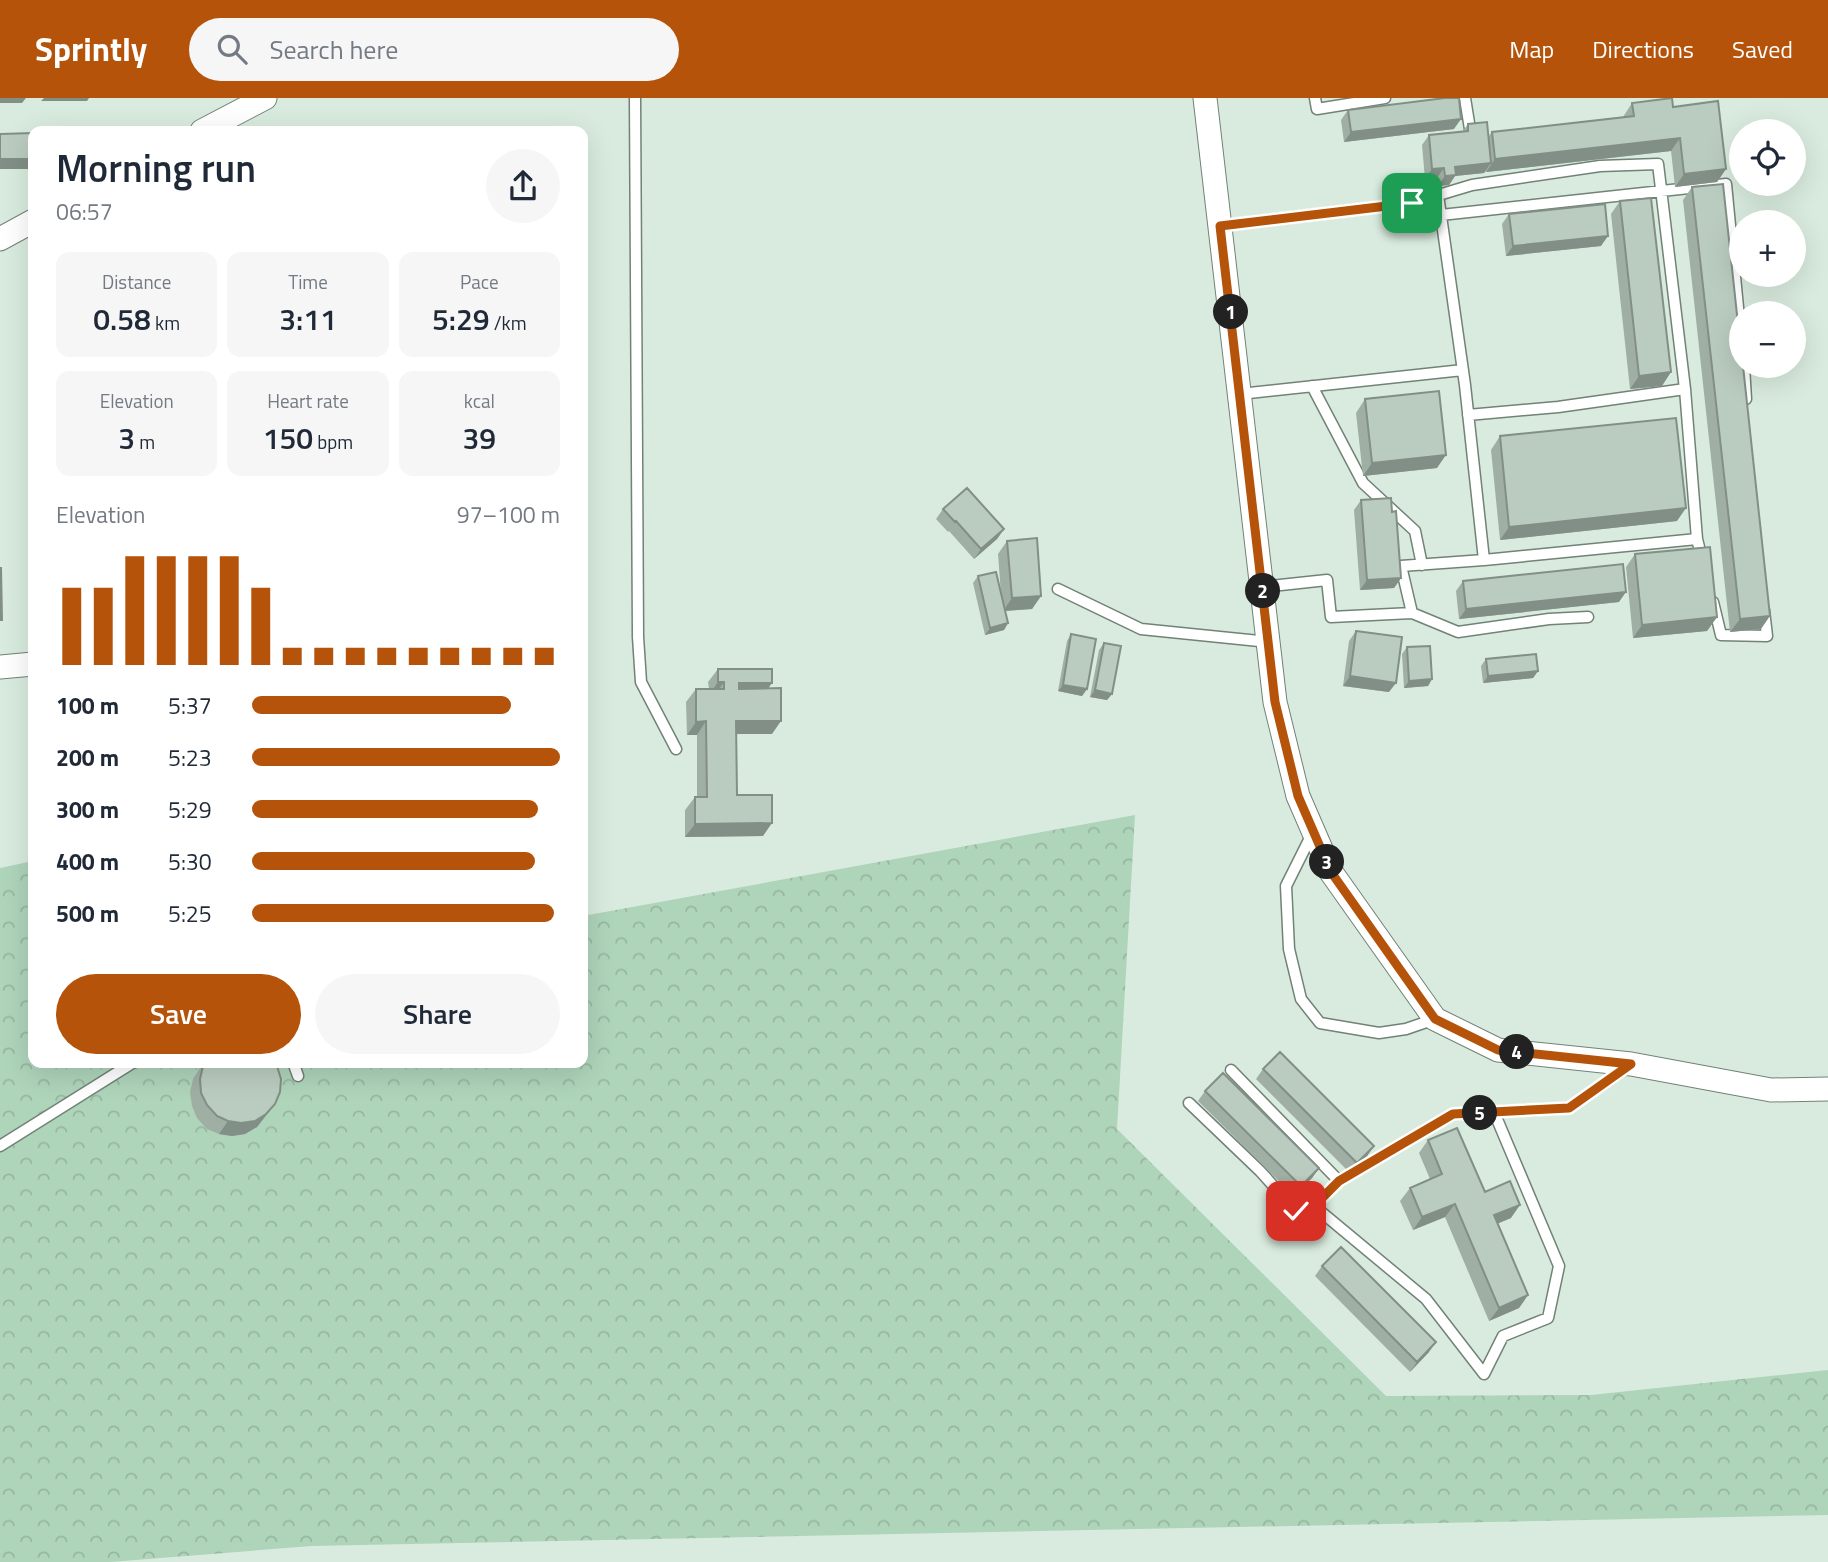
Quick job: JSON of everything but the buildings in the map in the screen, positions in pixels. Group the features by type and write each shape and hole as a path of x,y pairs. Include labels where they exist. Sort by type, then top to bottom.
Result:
{"street":[{"path":"212,126 265,98"},
{"path":"1205,98 1275,702 1298,796 1331,872 1435,1019 1498,1050 1631,1064 1771,1090 1828,1089"},
{"path":"0,239 28,224"},
{"path":"0,667 28,664"}],"lane":[{"path":"635,98 638,637 641,682 676,749"},
{"path":"1315,98 1317,109 1385,98"},
{"path":"1465,98 1470,129"},
{"path":"1220,226 1412,203 1472,185 1600,166 1658,164 1685,390 1697,539 1706,575"},
{"path":"1725,171 1737,301"},
{"path":"1441,215 1726,184"},
{"path":"1438,195 1463,370 1484,560"},
{"path":"1240,394 1463,370"},
{"path":"1745,378 1746,406"},
{"path":"1312,386 1363,483 1415,531 1422,565"},
{"path":"1468,415 1558,407 1685,390"},
{"path":"1412,613 1401,566 1697,539"},
{"path":"1262,587 1327,580 1331,617 1412,613 1458,632 1588,617"},
{"path":"1709,587 1721,635 1767,636 1763,601"},
{"path":"1058,589 1141,629 1269,642"},
{"path":"1313,831 1286,886 1289,949 1301,999 1320,1023 1379,1033 1406,1029 1435,1019"},
{"path":"1189,1103 1260,1171 1296,1211 1314,1206 1339,1181 1453,1114 1569,1108 1631,1064"},
{"path":"0,1146 124,1068"},
{"path":"295,1068 298,1076"},
{"path":"1231,1070 1339,1181"},
{"path":"1314,1206 1426,1299 1484,1374 1503,1336 1548,1318 1559,1266 1494,1112"}],"green space":[{"path":"1135,815 1117,1129 1386,1396 1591,1395 1828,1370 1828,1515 311,1546 110,1562 0,1562 0,868 28,862 28,1068 588,1068 588,915"}],"route":[{"path":"1296,1211 1314,1206 1339,1181 1453,1114 1569,1108 1631,1064 1498,1050 1435,1019 1331,872 1298,796 1275,702 1220,226 1412,203"}]}
